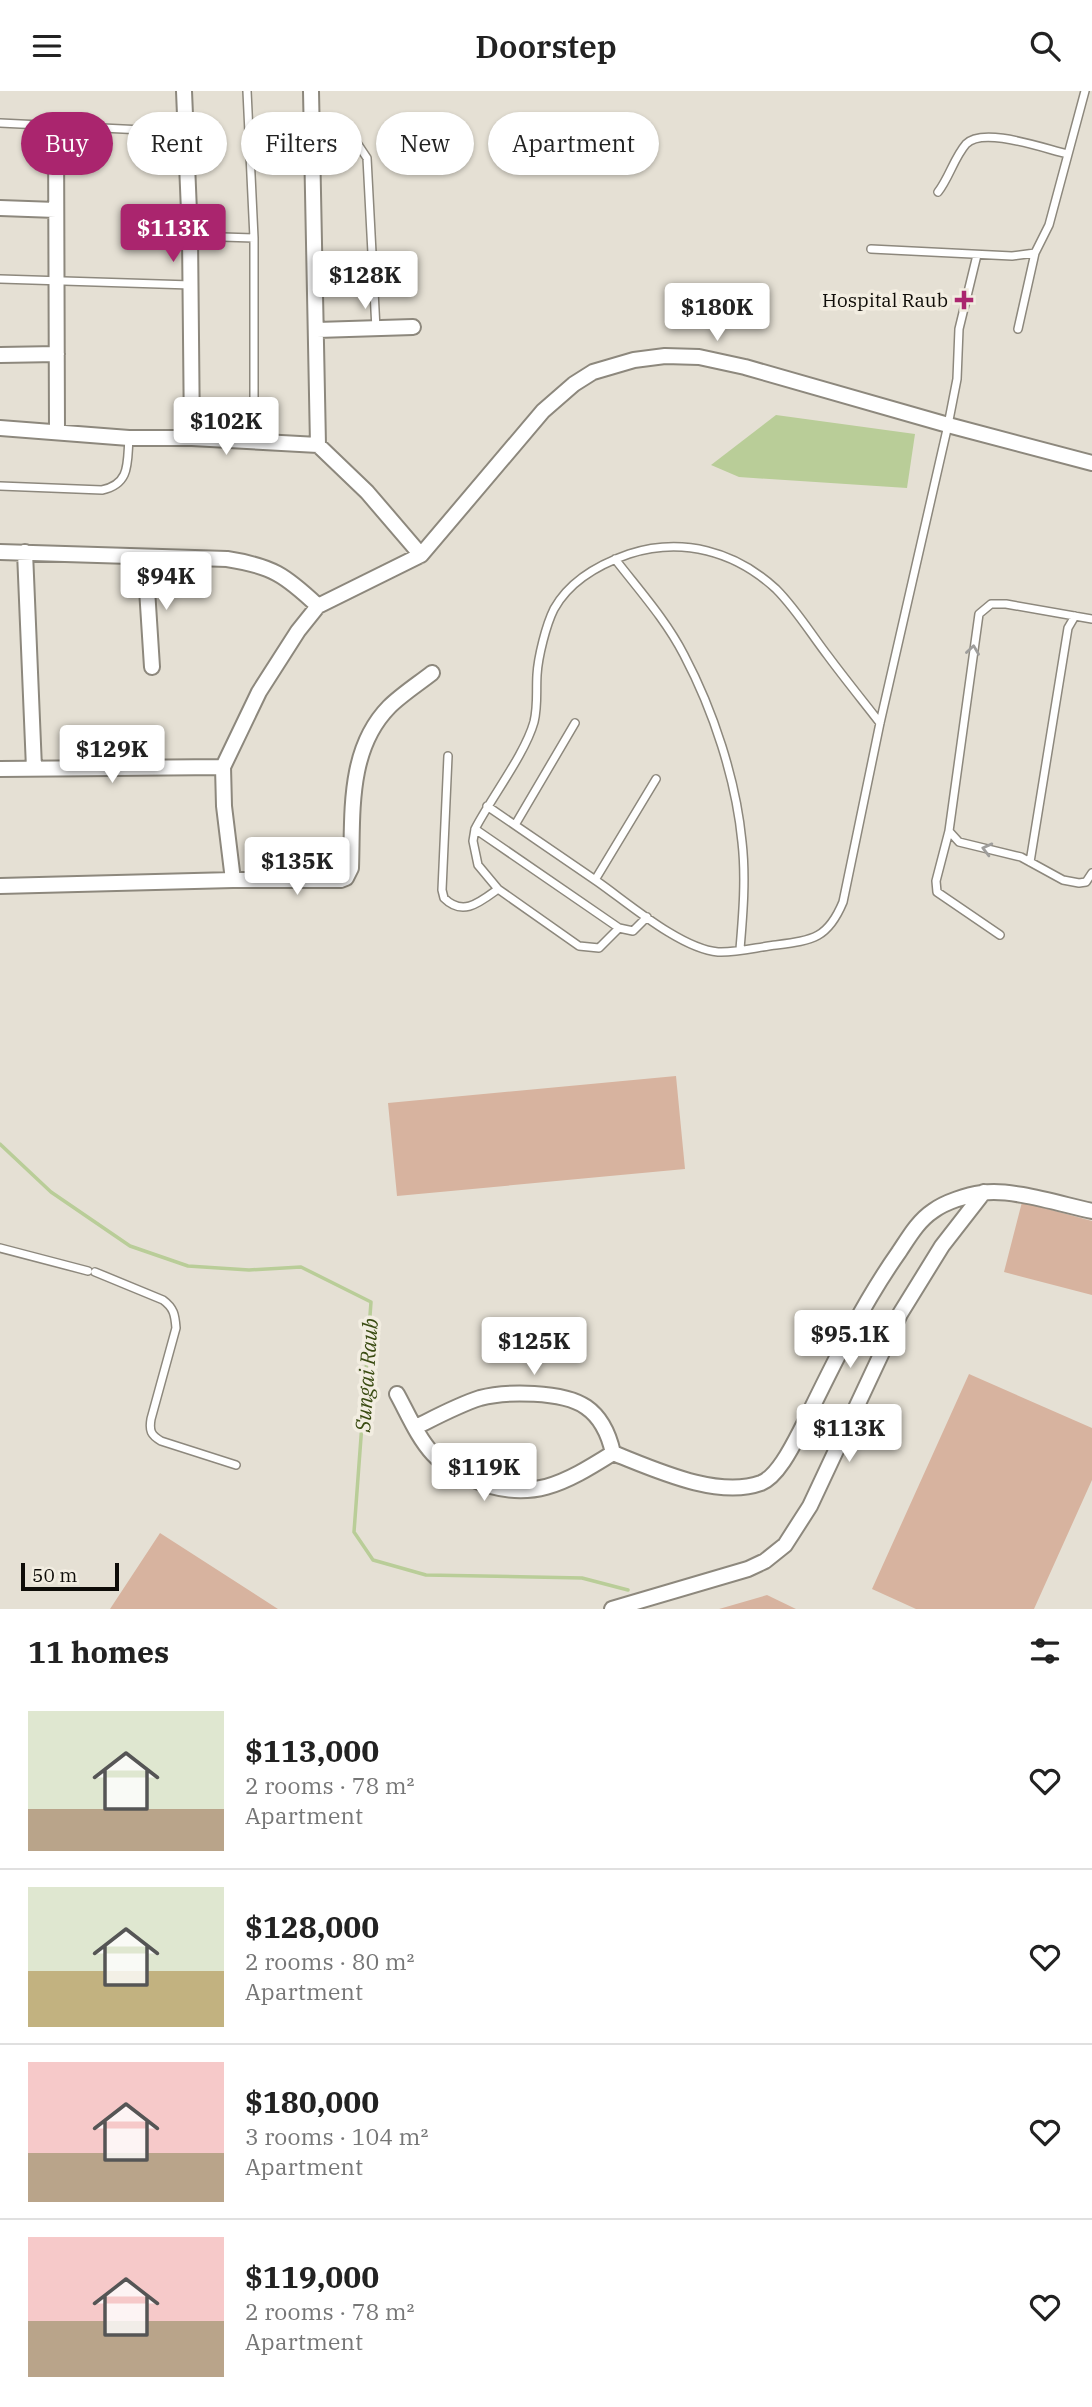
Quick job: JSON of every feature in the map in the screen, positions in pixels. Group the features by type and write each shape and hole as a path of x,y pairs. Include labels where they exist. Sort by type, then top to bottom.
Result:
{"street":[{"path":"184,91 184,112"},
{"path":"311,91 311,112"},
{"path":"56,175 57,432"},
{"path":"186,175 190,236 192,437"},
{"path":"312,175 318,445"},
{"path":"0,208 56,210"},
{"path":"317,330 414,327"},
{"path":"0,355 57,354"},
{"path":"233,880 224,806 223,767 259,692 298,631 318,606 421,555 543,411 574,384 607,366 665,356 699,357 745,367 1092,463"},
{"path":"0,428 129,437 192,437 318,445 367,492 421,555"},
{"path":"0,552 227,559 245,562 276,571 318,606"},
{"path":"25,552 34,768"},
{"path":"145,558 152,667"},
{"path":"0,886 341,880 349,875 353,787 364,748 389,707 432,673"},
{"path":"0,769 223,767"},
{"path":"612,1609 748,1569 765,1561 785,1545 810,1506 900,1314 942,1247 984,1192"},
{"path":"613,1453 674,1476 712,1485 734,1487 765,1482 776,1472 787,1454 850,1330 887,1269 917,1225 934,1210 984,1192 1017,1194 1092,1211"},
{"path":"397,1394 433,1454 459,1473 489,1487 522,1492 550,1488 577,1476 613,1453"},
{"path":"415,1427 481,1398 508,1394 549,1396 585,1406 600,1420 609,1436 613,1453"}],"lane":[{"path":"247,91 254,238 254,442"},
{"path":"1018,329 1035,253 1049,225 1085,91"},
{"path":"0,123 21,124"},
{"path":"938,192 962,149 974,138 996,138 1068,154"},
{"path":"362,148 367,158 376,328"},
{"path":"190,236 254,238"},
{"path":"871,249 1012,256 1035,253"},
{"path":"487,806 678,938 695,945 717,952 793,943 820,935 831,927 843,902 880,723 948,425 957,379 959,330 977,254"},
{"path":"0,279 191,285"},
{"path":"0,486 102,490 112,488 118,484 125,472 129,437"},
{"path":"620,928 599,949 579,946 498,889 478,865 474,853 475,829 532,727 539,696 537,675 546,632 554,610 565,593 594,568 649,548 679,545 716,553 752,569 777,590 880,723"},
{"path":"615,559 683,652 707,702 738,811 743,845 744,895 740,949"},
{"path":"1000,935 937,892 936,881 948,831 979,614 991,604 1006,604 1092,619"},
{"path":"1030,862 1069,628 1075,616"},
{"path":"515,825 575,723"},
{"path":"448,756 442,890 444,898 457,907 465,908 498,889"},
{"path":"595,880 656,779"},
{"path":"475,829 620,928 633,931 647,917"},
{"path":"948,831 959,842 1030,862 1063,880 1086,882 1092,873"},
{"path":"0,1248 91,1271 163,1300 172,1307 176,1328 151,1419 152,1436 236,1465"}],"shaded area":[{"path":"776,415 915,434 907,488 739,477 711,465"},
{"path":"676,1076 685,1169 397,1196 388,1103"},
{"path":"1022,1202 1092,1221 1092,1295 1004,1272"},
{"path":"969,1374 1092,1428 1092,1480 1034,1609 916,1609 872,1589"},
{"path":"160,1533 278,1609 110,1609"},
{"path":"767,1595 796,1609 719,1609"}],"waterway":[{"name":"Sungai Raub","path":"0,1144 51,1192 130,1246 188,1266 249,1270 301,1267 371,1302 354,1532 373,1560 426,1575 582,1578 628,1590"}],"place":[{"name":"Hospital Raub","path":"964,300"}]}
